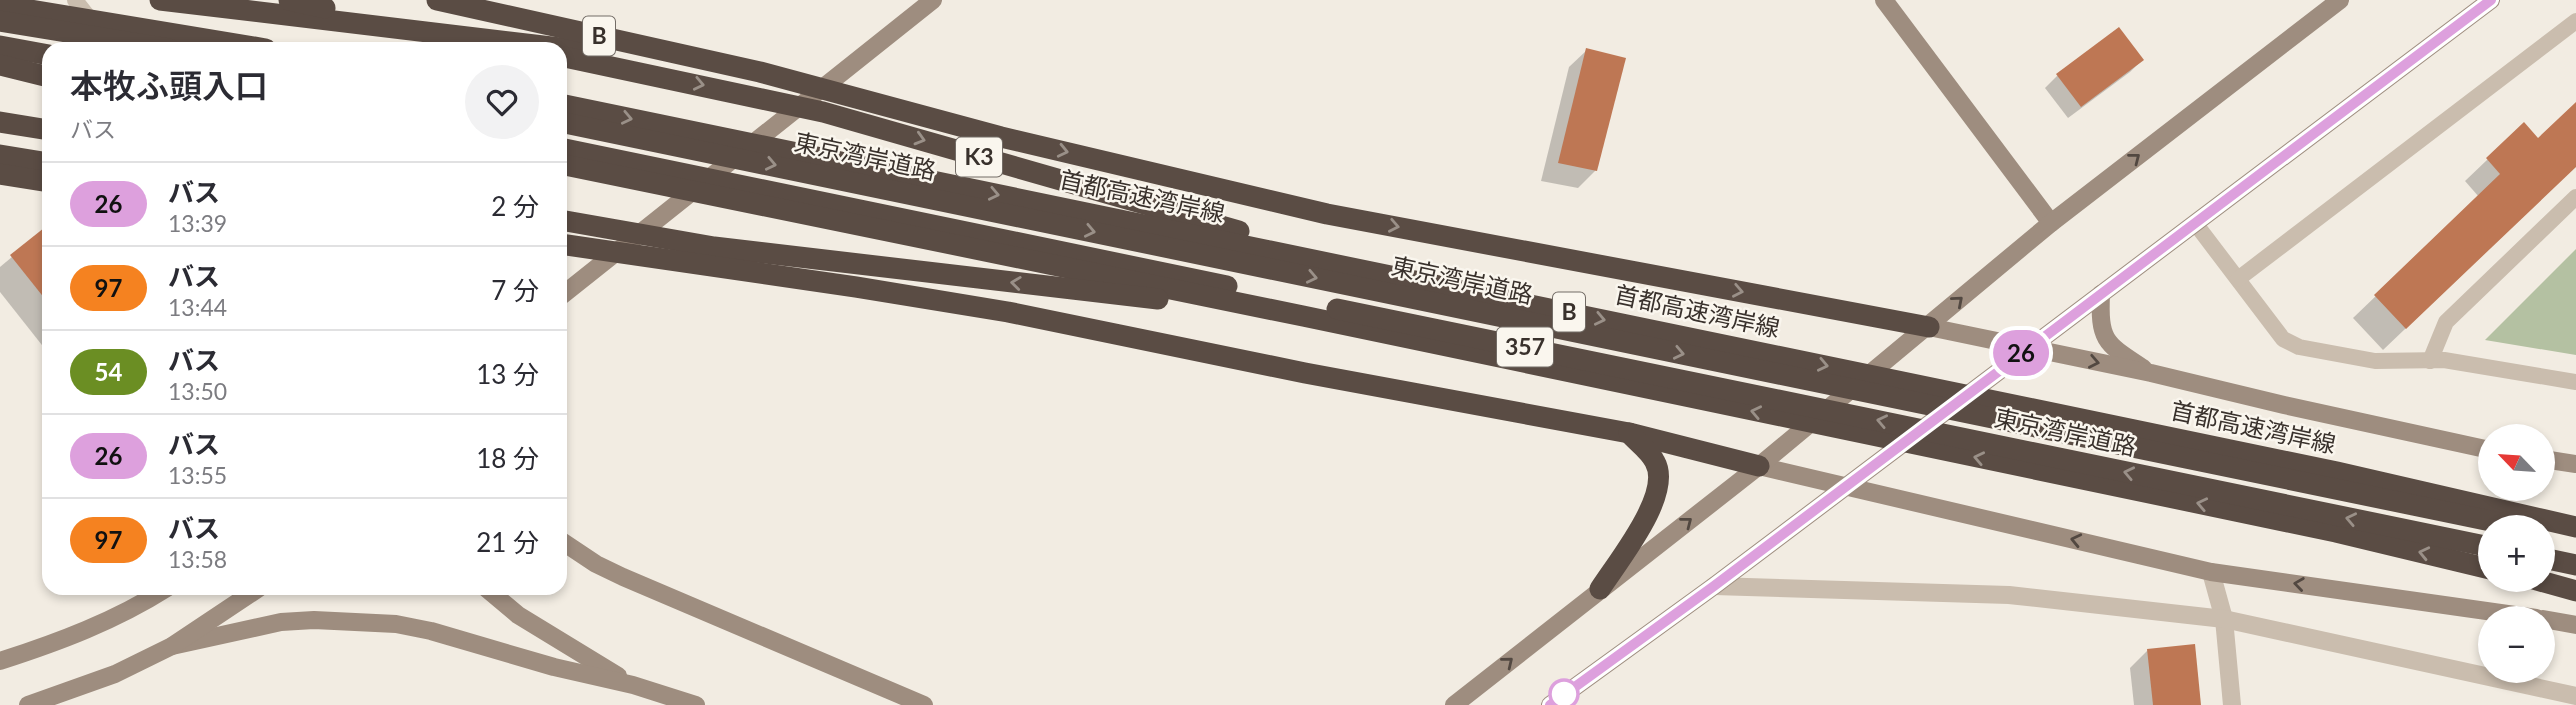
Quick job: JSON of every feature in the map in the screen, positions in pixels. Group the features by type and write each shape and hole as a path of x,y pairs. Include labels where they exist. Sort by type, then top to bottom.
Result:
{"highway":[{"path":"160,0 510,42"},
{"path":"289,0 492,42"},
{"name":"B","path":"438,0 760,72"},
{"path":"0,5 223,42"},
{"path":"0,21 128,42"},
{"path":"0,46 42,54"},
{"path":"567,49 760,72 1001,137 1327,214 1928,327"},
{"name":"K3","path":"567,57 823,112 1394,276"},
{"path":"0,64 42,73"},
{"name":"首都高速湾岸線","path":"567,105 2337,472 2576,527"},
{"path":"0,122 42,129"},
{"name":"東京湾岸道路","path":"567,123 2478,519"},
{"name":"東京湾岸道路","path":"567,149 2478,545"},
{"path":"0,155 42,162"},
{"path":"567,165 2322,529 2478,566"},
{"path":"0,174 42,181"},
{"path":"567,212 856,287"},
{"path":"567,221 713,247 1303,316"},
{"path":"567,245 1008,312 1306,373 1629,433 1759,466"},
{"path":"1600,589 1653,506 1660,482 1655,462 1629,433"},
{"path":"2555,535 2576,539"},
{"path":"2555,561 2576,565"},
{"path":"2555,585 2576,591"}],"street":[{"path":"567,291 933,0"},
{"path":"1884,0 2051,223"},
{"path":"1454,705 1759,466 2051,223 2340,0"},
{"path":"1561,701 2491,0"},
{"path":"2101,294 2099,323 2111,347 2151,373"},
{"path":"1928,327 2151,373 2478,447"},
{"path":"2555,461 2576,464"},
{"path":"1759,466 2211,572 2478,610"},
{"path":"567,545 596,564 623,577 924,705"},
{"path":"2211,572 2224,619 2232,705"},
{"path":"1714,586 2009,595 2224,619 2576,696"},
{"path":"0,661 51,645 112,620 155,595"},
{"path":"28,705 115,674 172,646 248,595"},
{"path":"495,595 519,615 634,685"},
{"path":"172,646 281,622 314,620 396,624 431,631 554,667 634,685 696,705"},
{"path":"2555,621 2576,625"}],"lane":[{"path":"75,0 108,42"},
{"path":"2238,279 2576,21"},
{"path":"2430,361 2446,322 2576,197"},
{"path":"2195,223 2283,339 2299,346 2375,361 2444,360 2576,382"}],"green space":[{"path":"2576,249 2576,355 2485,340"}],"building":[{"path":"2119,27 2144,60 2081,107 2056,74"},
{"path":"1586,48 1626,58 1597,171 1558,163"},
{"path":"2576,102 2576,167 2406,329 2374,295 2500,174 2486,158 2524,122 2538,138"},
{"path":"42,230 42,295 10,255"},
{"path":"2195,644 2201,705 2153,705 2147,649"}],"bus line":[{"name":"26","path":"1550,705 1714,586 2491,0"}]}
